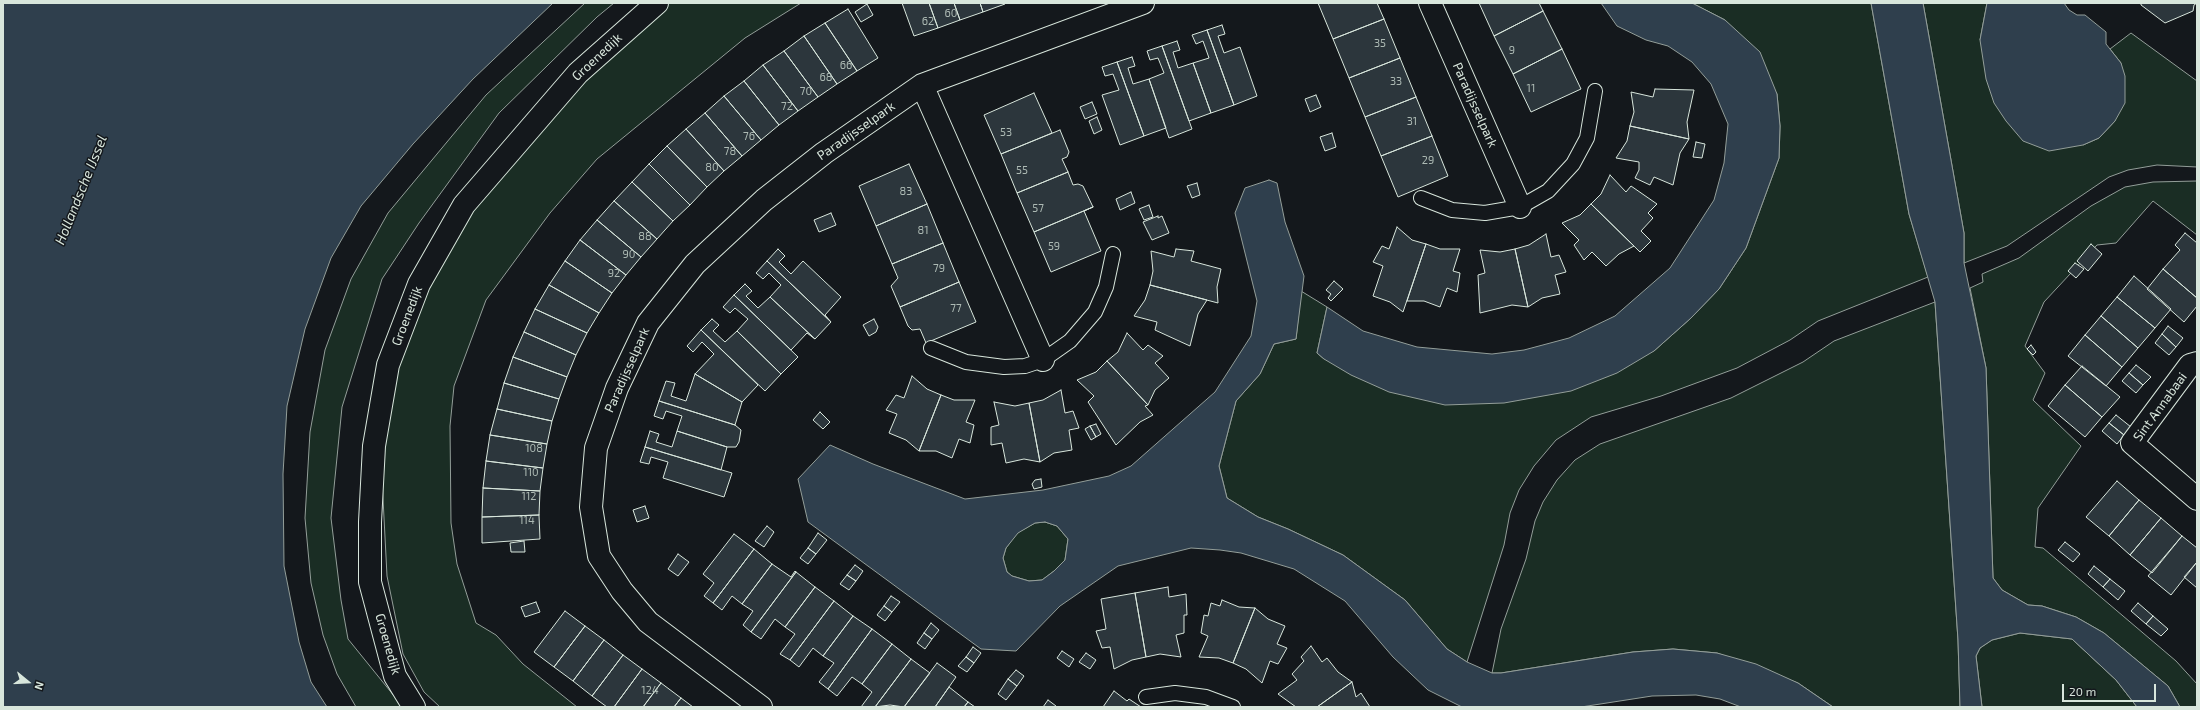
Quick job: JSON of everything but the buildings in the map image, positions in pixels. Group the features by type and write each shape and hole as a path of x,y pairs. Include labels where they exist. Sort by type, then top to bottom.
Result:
{"street":[{"name":"Groenedijk","path":"414,707 395,676 370,582 370,522 374,446 388,365 419,284 464,205 517,141 578,74 657,3"},
{"name":"Paradijsselpark","path":"761,707 648,622 622,591 599,556 591,507 596,448 617,388 648,323 695,264 764,200 824,153 922,85 1143,3"},
{"name":"Paradijsselpark","path":"1430,3 1520,207"},
{"path":"922,85 1043,360"},
{"name":"Sint Annabaai","path":"2197,363 2190,365 2132,443 2197,499"}],"lane":[{"path":"1421,198 1452,210 1485,213 1520,207 1548,191 1574,164 1587,138 1595,91"},
{"path":"931,348 966,362 1004,367 1025,366 1043,360 1070,341 1095,312 1106,287 1113,254"},
{"path":"1146,697 1175,693 1206,696 1234,707"}],"green space":[{"path":"585,3 614,3 597,17 499,113 419,223 382,279 342,407 331,518 341,600 348,639 403,707 356,707 337,674 323,635 311,583 305,518 310,432 325,350 351,279 388,213 486,95"},
{"path":"654,3 801,3 745,38 597,159 550,213 486,300 454,386 450,426 451,523 457,564 476,623 496,635 523,664 577,707 440,707 424,692 403,654 387,576 380,440 402,327 428,257"},
{"path":"1692,3 1871,3 1909,214 1928,277 1818,321 1790,340 1737,368 1661,396 1591,417 1556,440 1534,466 1519,490 1510,513 1504,545 1467,662 1447,649 1405,600 1343,555 1288,529 1258,517 1227,498 1219,466 1236,401 1260,374 1274,344 1296,339 1301,291 1327,307 1317,353 1324,359 1654,351 1691,318 1719,289 1746,248 1779,158 1780,126 1777,94 1725,20"},
{"path":"1923,3 1987,3 1980,40 2083,145 2099,138 2115,121 2121,63 2110,49 2131,33 2197,81 2197,167 2157,165 2128,170 2109,177 2007,246 1964,263 1964,233"},
{"path":"2197,181 2197,235 2153,201 2116,243 2097,245 2044,302 2025,346 2045,373 2033,400 2081,446 2038,508 2035,547 2043,548 2176,661 2197,684 2197,707 2180,707 2168,686 2104,633 2076,617 2042,606 2028,605 2002,590 1993,578 1986,368 1970,288 1983,282 1982,274 2019,258 2091,206 2125,187 2153,182"},
{"path":"1935,302 1958,640 1960,707 1833,707 1798,683 1717,653 1673,649 1633,652 1501,673 1492,673 1501,629 1526,559 1535,521 1543,502 1557,480 1575,460 1600,444 1731,398 1803,362 1834,341"},
{"path":"1045,522 1057,526 1068,539 1065,560 1042,580 1029,581 1012,576 1007,572 1003,558 1006,548 1017,533 1035,523"},
{"path":"2020,633 2072,639 2116,680 2137,707 1982,707 1976,656 1980,648 1992,640"}],"water":[{"name":"Hollandsche IJssel","path":"3,3 553,3 473,79 413,144 361,206 331,258 305,329 287,406 283,474 284,566 299,642 311,682 327,707 3,707"},
{"path":"1601,3 1692,3 1725,20 1760,52 1777,94 1780,126 1779,158 1746,248 1719,289 1691,318 1654,351 1617,373 1571,391 1504,403 1445,405 1389,392 1351,375 1324,359 1317,353 1327,307 1363,331 1417,347 1492,354 1524,350 1569,338 1615,316 1670,268 1714,200 1724,163 1728,124 1711,84 1692,62 1668,46 1646,40 1617,26"},
{"path":"1871,3 1923,3 1964,233 1964,263 1986,368 1993,578 2002,590 2028,605 2042,606 2076,617 2104,633 2168,686 2180,707 2137,707 2116,680 2072,639 2020,633 1992,640 1980,648 1976,656 1982,707 1960,707 1958,640 1935,302 1909,214"},
{"path":"1987,3 2064,3 2069,10 2077,15 2085,15 2106,32 2106,44 2121,63 2125,76 2125,103 2115,121 2099,138 2083,145 2049,151 2023,141 2006,121 1994,103 1986,79 1980,40"},
{"path":"1269,180 1277,183 1285,222 1304,276 1296,339 1274,344 1260,374 1236,401 1219,466 1227,498 1258,517 1288,529 1343,555 1405,600 1447,649 1467,662 1492,673 1501,673 1633,652 1673,649 1717,653 1756,664 1798,683 1833,707 1741,707 1720,699 1696,695 1652,696 1581,707 1462,707 1428,690 1393,657 1345,601 1294,569 1241,553 1191,548 1118,566 1060,606 1016,651 981,649 808,522 798,479 830,445 873,464 965,499 1043,490 1109,476 1131,466 1215,392 1251,336 1257,301 1235,213 1245,188","holes":["1045,522 1057,526 1068,539 1065,560 1054,571 1042,580 1029,581 1012,576 1007,572 1003,558 1006,548 1018,533 1035,523"]}]}
